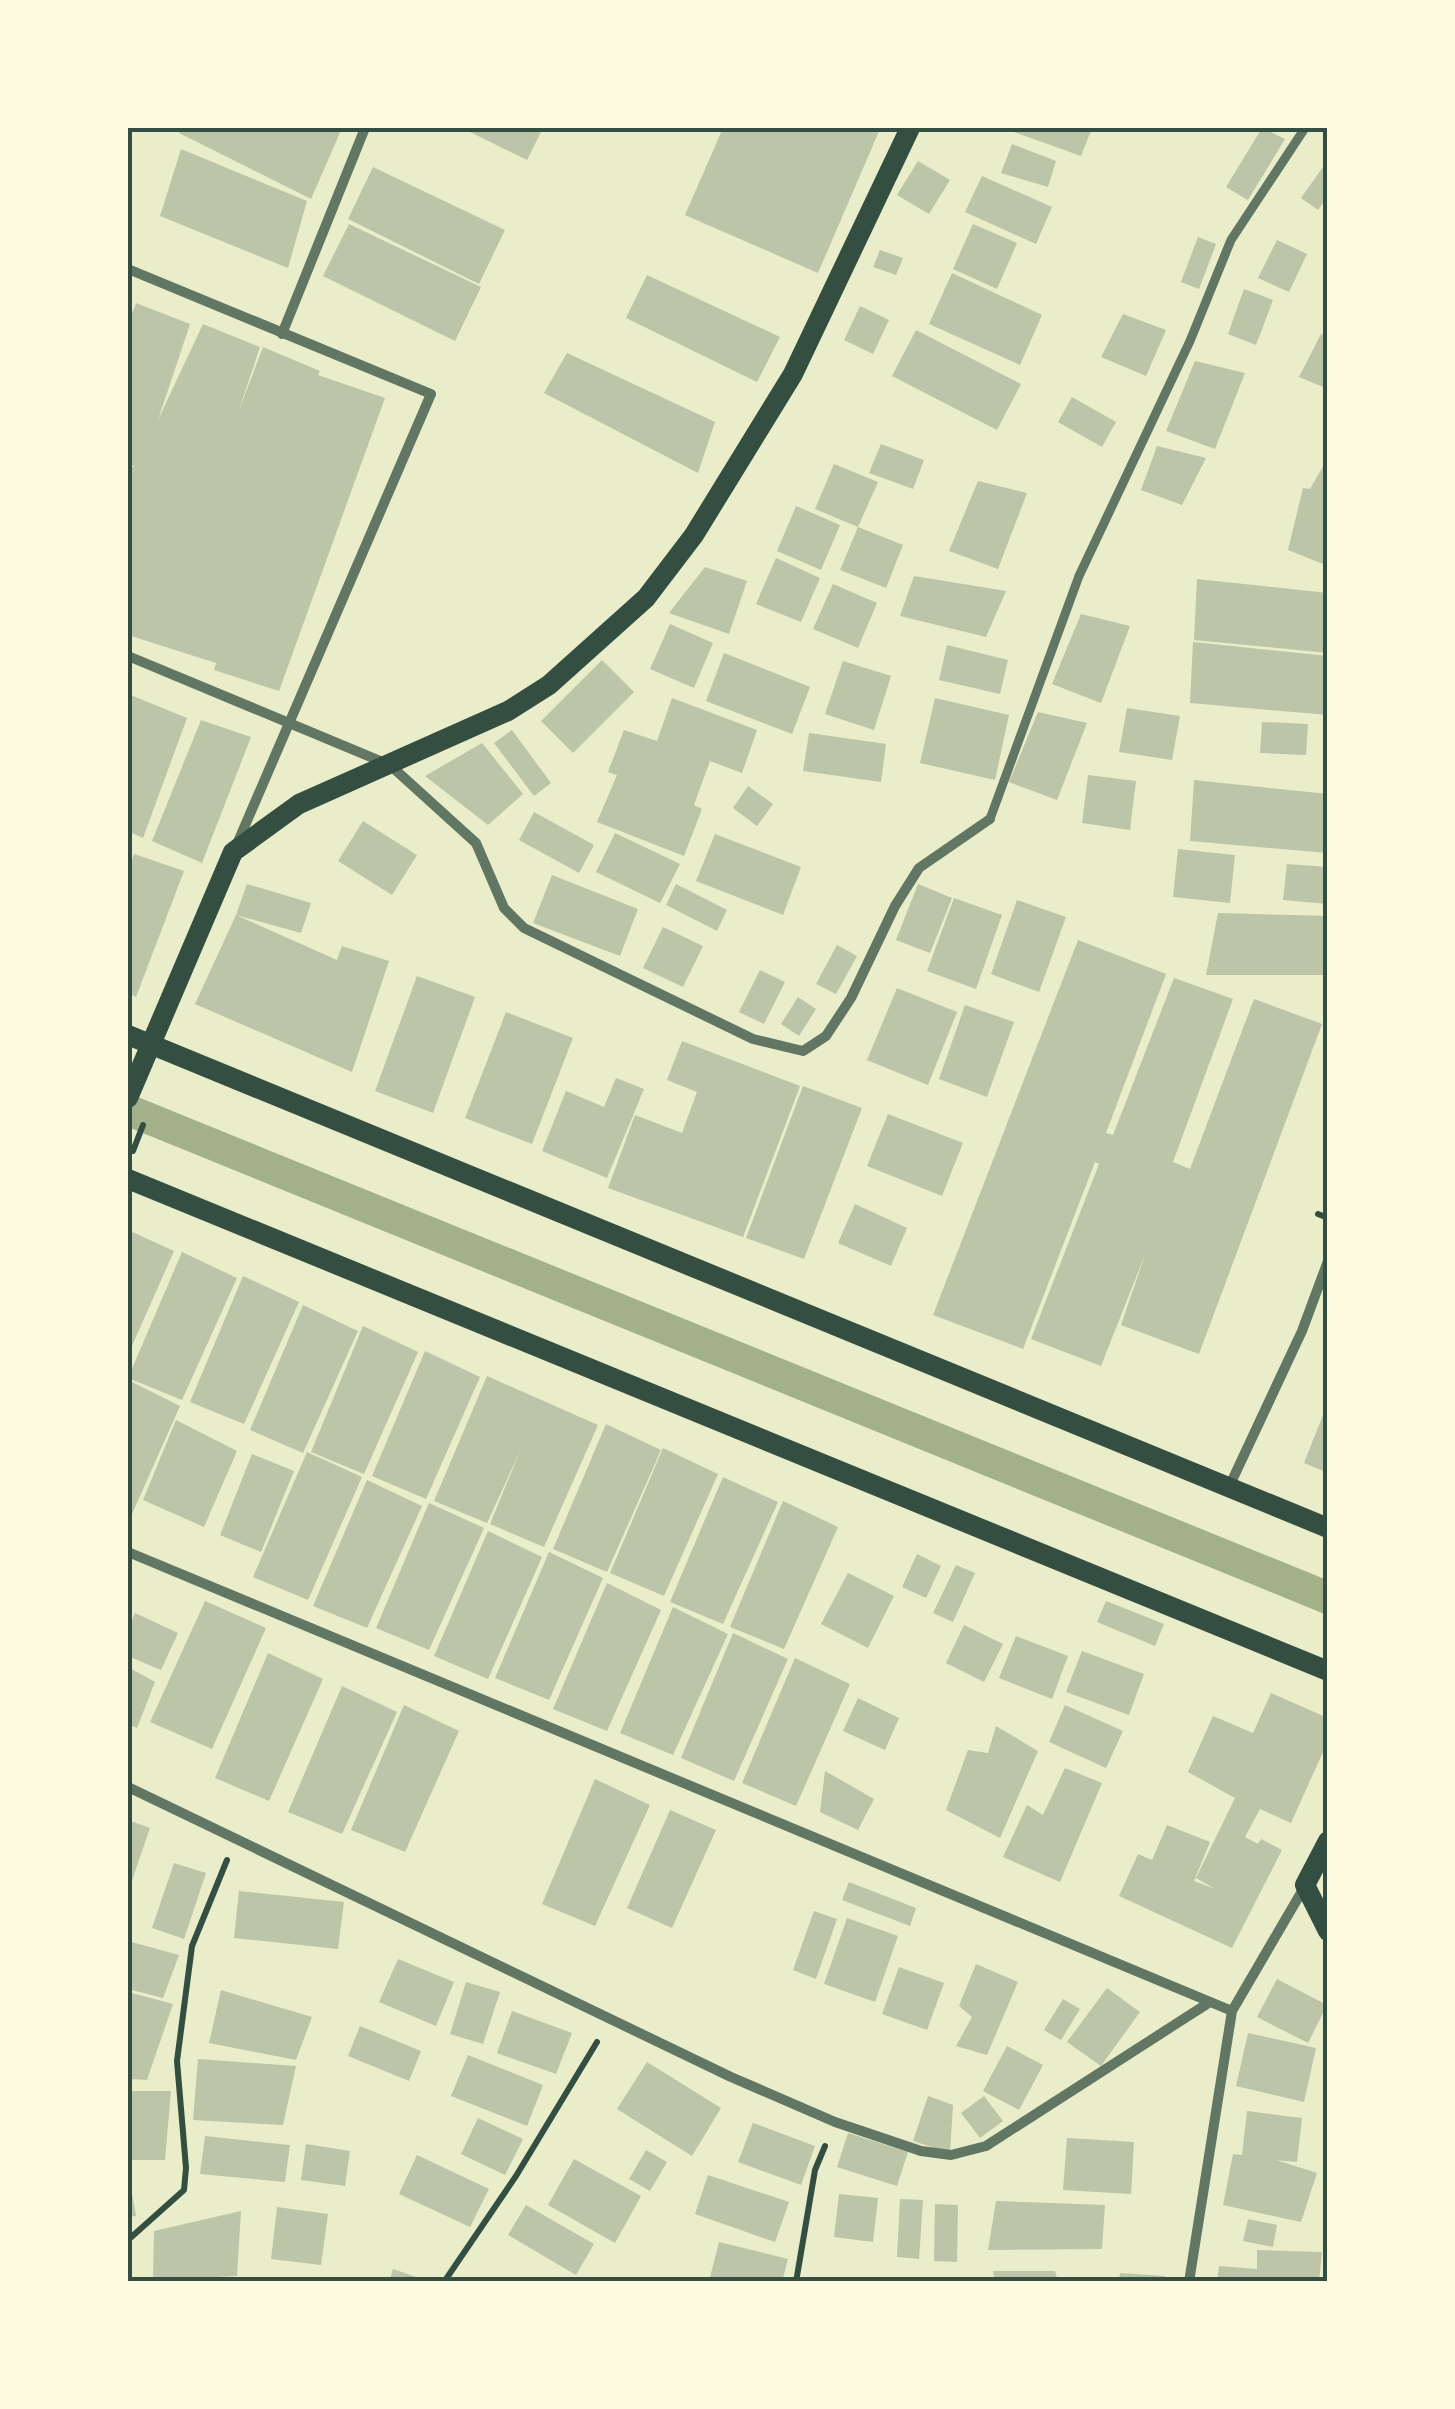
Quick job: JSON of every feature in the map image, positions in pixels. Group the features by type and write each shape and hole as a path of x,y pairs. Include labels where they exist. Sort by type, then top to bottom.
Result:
{"main road":[{"path":"128,1098 233,852 299,804 508,711 549,685 646,598 694,535 793,374 910,128"},
{"path":"128,1035 148,1054 1328,1528"},
{"path":"128,1179 1327,1669"},
{"path":"1328,1841 1306,1885 1328,1931"}],"street":[{"path":"282,334 365,128"},
{"path":"128,656 390,764 476,843 504,908 516,922 730,1028 790,1051 814,1045 838,1020 919,868 990,819 1079,576 1190,341 1231,240 1305,128"},
{"path":"128,269 431,394 233,852"},
{"path":"1229,1487 1302,1332 1328,1262"},
{"path":"128,1552 1232,2011"},
{"path":"128,1786 610,2020 835,2122 921,2151 966,2153 1024,2126 1210,2002"},
{"path":"1189,2282 1232,2011 1306,1885"}],"path":[{"path":"1318,1214 1328,1218"},
{"path":"128,2240 184,2190 177,2062 192,1946 234,1840"},
{"path":"444,2282 516,2176 610,2020"},
{"path":"796,2282 816,2170 835,2122"}],"shaded area":[{"path":"128,1093 1327,1580 1327,1615 128,1127"}],"building":[{"path":"182,128 342,128 311,199 179,133"},
{"path":"462,128 543,128 527,160"},
{"path":"723,128 880,129 818,273 685,215"},
{"path":"1003,128 1092,128 1081,156"},
{"path":"1262,128 1285,139 1248,200 1226,187"},
{"path":"1012,144 1056,161 1048,187 1001,173"},
{"path":"181,149 307,201 288,268 160,216"},
{"path":"1328,160 1328,196 1318,210 1301,198"},
{"path":"918,161 950,180 929,214 897,195"},
{"path":"373,167 505,230 479,284 348,219"},
{"path":"982,176 1052,207 1036,244 965,212"},
{"path":"349,224 481,287 455,341 323,276"},
{"path":"973,224 1017,243 997,289 953,269"},
{"path":"1198,237 1216,244 1199,289 1181,282"},
{"path":"1277,240 1307,254 1289,292 1258,278"},
{"path":"880,250 903,258 896,275 873,267"},
{"path":"952,273 1042,315 1020,365 929,324"},
{"path":"647,275 780,337 757,382 626,318"},
{"path":"1244,289 1273,300 1256,345 1228,334"},
{"path":"136,303 190,324 158,420 203,324 260,347 238,413 263,347 320,371 318,375 385,398 279,691 214,670 216,663 128,635 128,467 135,467 128,464 128,324"},
{"path":"860,306 889,320 873,354 844,340"},
{"path":"1123,314 1166,330 1146,376 1101,357"},
{"path":"916,330 1021,384 997,430 892,376"},
{"path":"1321,334 1328,336 1328,389 1299,377"},
{"path":"567,353 715,422 698,473 544,393"},
{"path":"1195,361 1245,373 1215,449 1166,431"},
{"path":"1072,397 1116,422 1102,447 1058,422"},
{"path":"881,444 924,460 913,489 869,473"},
{"path":"1157,446 1206,458 1182,505 1141,490"},
{"path":"1328,458 1328,566 1288,550 1303,488 1310,489"},
{"path":"834,464 878,482 858,527 815,509"},
{"path":"978,481 1027,493 998,569 949,551"},
{"path":"796,506 840,525 821,570 777,551"},
{"path":"858,527 903,545 886,588 840,570"},
{"path":"776,558 820,578 801,622 756,604"},
{"path":"705,567 747,581 729,634 669,613"},
{"path":"914,576 1006,591 986,637 900,616"},
{"path":"1197,579 1328,593 1328,653 1194,640"},
{"path":"833,584 877,603 858,648 813,629"},
{"path":"1081,614 1130,626 1101,703 1052,684"},
{"path":"670,624 713,643 694,688 650,669"},
{"path":"1193,642 1328,656 1328,715 1190,703"},
{"path":"947,645 1008,660 1000,694 939,680"},
{"path":"724,653 810,687 792,734 706,701"},
{"path":"602,660 634,692 573,753 541,721"},
{"path":"843,661 891,676 874,730 825,714"},
{"path":"128,694 187,718 143,838 128,831"},
{"path":"672,698 757,730 742,773 710,761 694,805 702,809 684,856 597,822 617,775 608,772 624,730 657,741"},
{"path":"935,698 1009,715 995,780 920,763"},
{"path":"1127,708 1180,716 1172,760 1119,752"},
{"path":"1038,712 1087,723 1057,800 1009,782"},
{"path":"201,720 251,737 202,863 152,841"},
{"path":"1262,722 1308,724 1306,755 1260,753"},
{"path":"512,730 551,783 534,796 494,743"},
{"path":"809,733 886,744 881,782 803,771"},
{"path":"482,743 523,794 488,825 425,776"},
{"path":"1088,775 1136,781 1130,830 1082,823"},
{"path":"1194,780 1328,794 1328,853 1190,841"},
{"path":"748,786 773,804 757,826 733,808"},
{"path":"534,812 594,845 579,873 519,840"},
{"path":"363,821 417,855 392,895 338,861"},
{"path":"615,833 680,864 660,903 596,872"},
{"path":"715,834 801,867 783,915 696,881"},
{"path":"1178,849 1235,855 1230,903 1173,897"},
{"path":"134,854 184,871 136,997 128,993 128,871"},
{"path":"1287,864 1328,867 1328,904 1283,900"},
{"path":"552,875 638,909 620,956 533,923"},
{"path":"247,884 311,903 301,933 236,915"},
{"path":"676,884 727,910 717,931 666,905"},
{"path":"918,884 952,898 930,953 896,940"},
{"path":"954,898 1002,915 976,989 927,971"},
{"path":"1017,900 1066,917 1039,992 991,974"},
{"path":"1218,913 1328,916 1328,975 1206,975"},
{"path":"236,915 337,960 342,946 389,961 352,1072 195,1004"},
{"path":"663,927 703,946 683,987 643,968"},
{"path":"1078,940 1166,974 1106,1133 1113,1135 1174,978 1233,999 1173,1162 1190,1169 1254,999 1322,1024 1199,1354 1121,1325 1146,1252 1101,1366 1031,1339 1099,1164 1095,1162 1023,1349 933,1315"},
{"path":"837,945 857,956 836,994 816,984"},
{"path":"760,970 785,982 764,1024 739,1012"},
{"path":"417,976 475,997 433,1113 375,1091"},
{"path":"897,988 957,1012 928,1085 867,1060"},
{"path":"798,997 816,1009 799,1036 781,1024"},
{"path":"965,1005 1014,1022 987,1097 939,1079"},
{"path":"506,1012 573,1038 532,1144 465,1118"},
{"path":"682,1041 800,1086 743,1237 608,1188 635,1115 682,1133 697,1092 667,1080"},
{"path":"616,1078 644,1089 607,1178 542,1151 566,1091 604,1107"},
{"path":"803,1086 862,1108 804,1259 746,1238"},
{"path":"888,1114 963,1143 942,1196 867,1166"},
{"path":"855,1204 907,1228 891,1266 838,1243"},
{"path":"128,1230 174,1251 128,1355"},
{"path":"182,1252 237,1278 182,1400 128,1378"},
{"path":"243,1276 299,1302 244,1424 190,1402"},
{"path":"303,1305 358,1331 303,1453 250,1430"},
{"path":"363,1326 418,1352 364,1474 311,1452"},
{"path":"425,1351 480,1377 426,1499 372,1476"},
{"path":"487,1376 598,1425 544,1547 490,1524 521,1449 487,1523 434,1501"},
{"path":"128,1380 180,1406 128,1523"},
{"path":"1323,1415 1328,1417 1328,1473 1304,1463"},
{"path":"176,1420 237,1451 204,1527 143,1500"},
{"path":"606,1424 661,1450 607,1572 553,1549"},
{"path":"663,1448 718,1474 664,1596 610,1573"},
{"path":"307,1452 362,1477 308,1600 253,1577"},
{"path":"252,1454 294,1471 261,1552 220,1535"},
{"path":"723,1477 778,1502 723,1624 670,1602"},
{"path":"367,1480 422,1506 367,1628 313,1606"},
{"path":"783,1501 838,1527 784,1649 730,1627"},
{"path":"429,1503 484,1528 429,1650 376,1628"},
{"path":"488,1531 542,1557 488,1679 434,1656"},
{"path":"549,1552 603,1578 549,1700 495,1678"},
{"path":"917,1554 941,1566 926,1598 902,1587"},
{"path":"956,1565 975,1573 953,1622 933,1613"},
{"path":"848,1573 894,1596 868,1648 821,1624"},
{"path":"607,1583 661,1610 607,1731 553,1709"},
{"path":"205,1601 266,1628 212,1749 150,1722"},
{"path":"1106,1601 1164,1624 1155,1646 1097,1622"},
{"path":"673,1607 728,1634 673,1755 620,1733"},
{"path":"135,1613 178,1633 161,1670 128,1656 128,1629"},
{"path":"964,1625 1003,1644 984,1682 946,1663"},
{"path":"733,1633 788,1659 734,1781 681,1758"},
{"path":"1016,1636 1068,1656 1052,1699 999,1678"},
{"path":"1082,1651 1144,1674 1129,1715 1066,1692"},
{"path":"268,1653 323,1679 269,1801 215,1778"},
{"path":"795,1658 850,1684 796,1806 742,1783"},
{"path":"128,1667 155,1682 137,1728 128,1724"},
{"path":"342,1686 397,1712 342,1834 288,1812"},
{"path":"1271,1693 1328,1718 1328,1741 1291,1823 1260,1809 1245,1837 1258,1844 1261,1839 1282,1850 1232,1948 1119,1896 1138,1854 1152,1860 1167,1825 1210,1842 1194,1881 1215,1889 1196,1878 1235,1798 1188,1772 1213,1716 1253,1733"},
{"path":"858,1698 899,1718 885,1750 843,1731"},
{"path":"404,1705 459,1731 405,1852 351,1830"},
{"path":"1065,1705 1123,1731 1106,1768 1049,1742"},
{"path":"996,1726 1038,1751 1000,1838 946,1810 968,1750 988,1753"},
{"path":"1065,1768 1102,1783 1060,1882 1003,1857 1027,1805 1043,1815"},
{"path":"825,1771 874,1799 858,1830 820,1812"},
{"path":"595,1779 650,1805 595,1926 542,1904"},
{"path":"670,1810 716,1830 672,1928 627,1908"},
{"path":"128,1820 150,1828 128,1892"},
{"path":"174,1863 206,1873 184,1939 152,1928"},
{"path":"849,1882 916,1908 910,1926 842,1900"},
{"path":"239,1891 344,1902 338,1949 234,1938"},
{"path":"814,1911 837,1919 816,1979 793,1970"},
{"path":"847,1918 898,1936 875,2002 824,1984"},
{"path":"128,1941 179,1955 163,1998 128,1989"},
{"path":"398,1959 454,1982 436,2026 379,2002"},
{"path":"976,1964 1018,1982 987,2055 956,2046 972,2017 959,2006"},
{"path":"899,1967 944,1983 927,2030 882,2014"},
{"path":"1277,1979 1327,2005 1308,2043 1257,2017"},
{"path":"466,1982 500,1992 483,2044 450,2034"},
{"path":"1107,1988 1140,2012 1101,2066 1067,2042"},
{"path":"221,1990 312,2017 296,2060 209,2043"},
{"path":"128,1992 173,2004 147,2080 128,2079"},
{"path":"1063,1999 1080,2009 1061,2040 1044,2030"},
{"path":"512,2011 572,2033 556,2074 497,2053"},
{"path":"360,2026 421,2051 409,2081 348,2056"},
{"path":"1248,2033 1316,2048 1304,2102 1236,2086"},
{"path":"1007,2046 1043,2065 1019,2110 983,2091"},
{"path":"468,2055 543,2085 527,2126 451,2096"},
{"path":"198,2059 296,2066 283,2125 193,2120"},
{"path":"647,2062 721,2108 692,2156 617,2109"},
{"path":"128,2091 171,2091 165,2160 128,2160"},
{"path":"928,2096 953,2105 950,2153 913,2141"},
{"path":"984,2096 1003,2121 980,2138 961,2113"},
{"path":"1247,2111 1302,2118 1297,2162 1276,2160 1317,2173 1301,2222 1223,2205 1233,2154 1242,2155"},
{"path":"478,2118 523,2139 505,2175 461,2154"},
{"path":"753,2123 815,2146 801,2185 738,2162"},
{"path":"848,2133 908,2152 897,2186 837,2167"},
{"path":"205,2136 290,2145 285,2182 200,2174"},
{"path":"1067,2138 1134,2142 1131,2194 1063,2190"},
{"path":"306,2144 350,2151 345,2186 301,2180"},
{"path":"646,2150 667,2162 650,2191 629,2179"},
{"path":"417,2155 489,2189 470,2227 399,2194"},
{"path":"574,2159 641,2196 615,2243 548,2205"},
{"path":"128,2171 136,2216 128,2217"},
{"path":"708,2175 789,2202 775,2242 695,2214"},
{"path":"839,2194 878,2198 873,2242 834,2237"},
{"path":"900,2199 923,2200 919,2259 897,2257"},
{"path":"996,2201 1105,2205 1102,2249 988,2250"},
{"path":"935,2204 958,2205 957,2262 934,2261"},
{"path":"526,2205 594,2244 576,2275 508,2235"},
{"path":"277,2207 328,2214 321,2265 271,2259"},
{"path":"241,2211 237,2276 153,2280 154,2231"},
{"path":"1248,2219 1277,2225 1273,2247 1243,2241"},
{"path":"719,2242 788,2259 782,2282 709,2281"},
{"path":"1257,2250 1322,2252 1319,2282 1217,2282 1219,2266 1257,2269"},
{"path":"393,2269 428,2281 428,2282 389,2282"},
{"path":"993,2271 1055,2271 1058,2282 995,2282"},
{"path":"1120,2273 1165,2276 1165,2282 1119,2282"}]}
